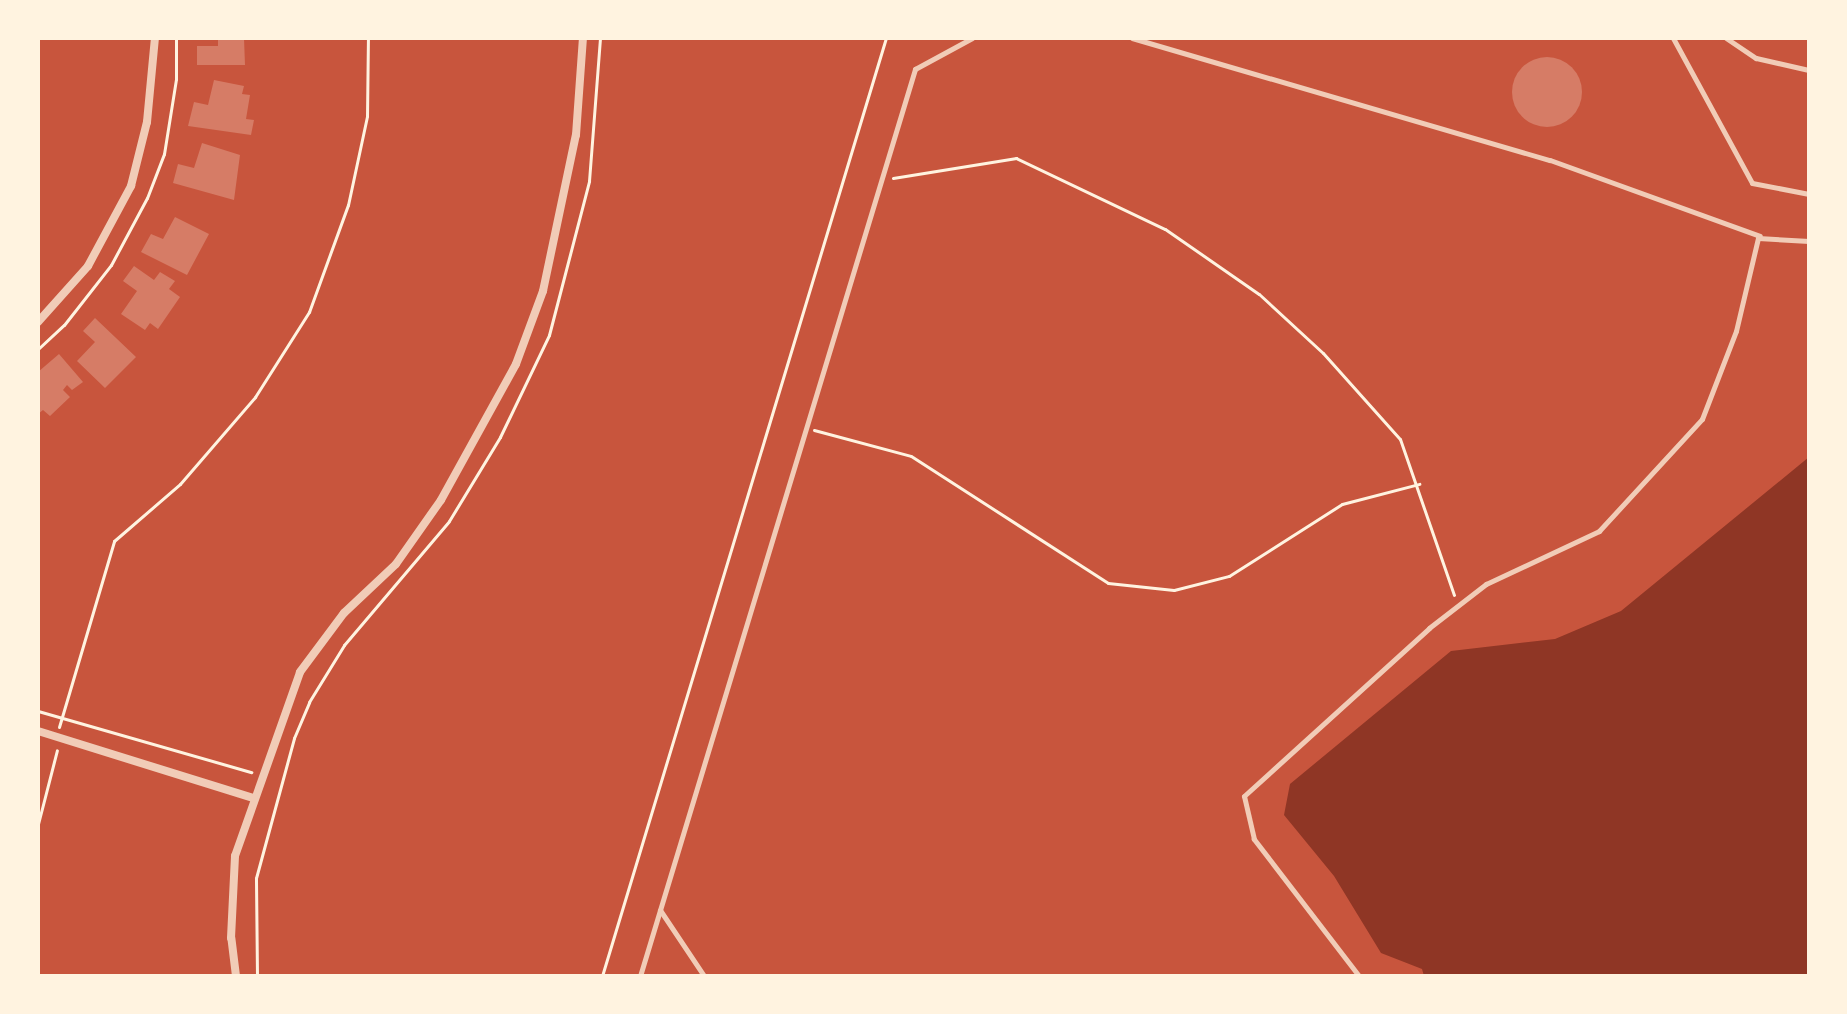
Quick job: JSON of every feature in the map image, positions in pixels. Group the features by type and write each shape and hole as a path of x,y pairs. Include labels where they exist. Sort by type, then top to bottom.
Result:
{"street":[{"path":"38,322 88,266 131,186 147,122 155,38"},
{"path":"236,976 231,938 235,856 260,775 300,672 344,613 396,564 441,500 516,364 543,291 576,135 583,38"},
{"path":"38,731 253,798"}],"lane":[{"path":"640,976 885,179 915,69 972,38"},
{"path":"1132,38 1550,160 1764,238"},
{"path":"1673,38 1752,183 1809,194"},
{"path":"1726,38 1756,58 1809,70"},
{"path":"1359,976 1254,839 1244,796 1486,584 1599,531 1702,419 1736,331 1758,238 1809,241"},
{"path":"660,910 704,976"}],"path":[{"path":"38,824 60,738 59,718 114,541 180,484 255,397 309,312 348,205 367,116 368,38"},
{"path":"602,976 886,38"},
{"path":"885,179 1016,158 1165,229 1259,294 1323,353 1400,439 1452,578 1455,608"},
{"path":"808,429 911,456 1108,583 1174,590 1229,576 1342,504 1419,484"},
{"path":"38,711 281,781"}],"shaded area":[{"path":"1809,457 1809,976 1424,976 1422,969 1381,953 1334,876 1284,815 1290,784 1451,651 1555,639 1621,611"}],"building":[{"path":"218,38 244,38 245,65 197,65 197,46 218,46"},
{"path":"1547,57 1572,67 1582,92 1572,117 1547,127 1522,117 1512,92 1522,67"},
{"path":"214,80 244,86 242,94 250,95 246,119 254,120 251,135 188,126 194,102 208,105"},
{"path":"202,143 240,155 234,200 173,183 178,164 194,168"},
{"path":"175,217 209,234 187,275 141,252 151,234 163,239"},
{"path":"134,266 154,280 160,272 175,281 169,289 180,297 158,329 150,323 145,330 121,314 137,291 123,281"},
{"path":"95,318 136,357 105,388 77,361 95,342 83,331"},
{"path":"59,354 83,382 72,390 67,385 63,390 70,397 50,416 43,410 38,414 38,372"}]}
